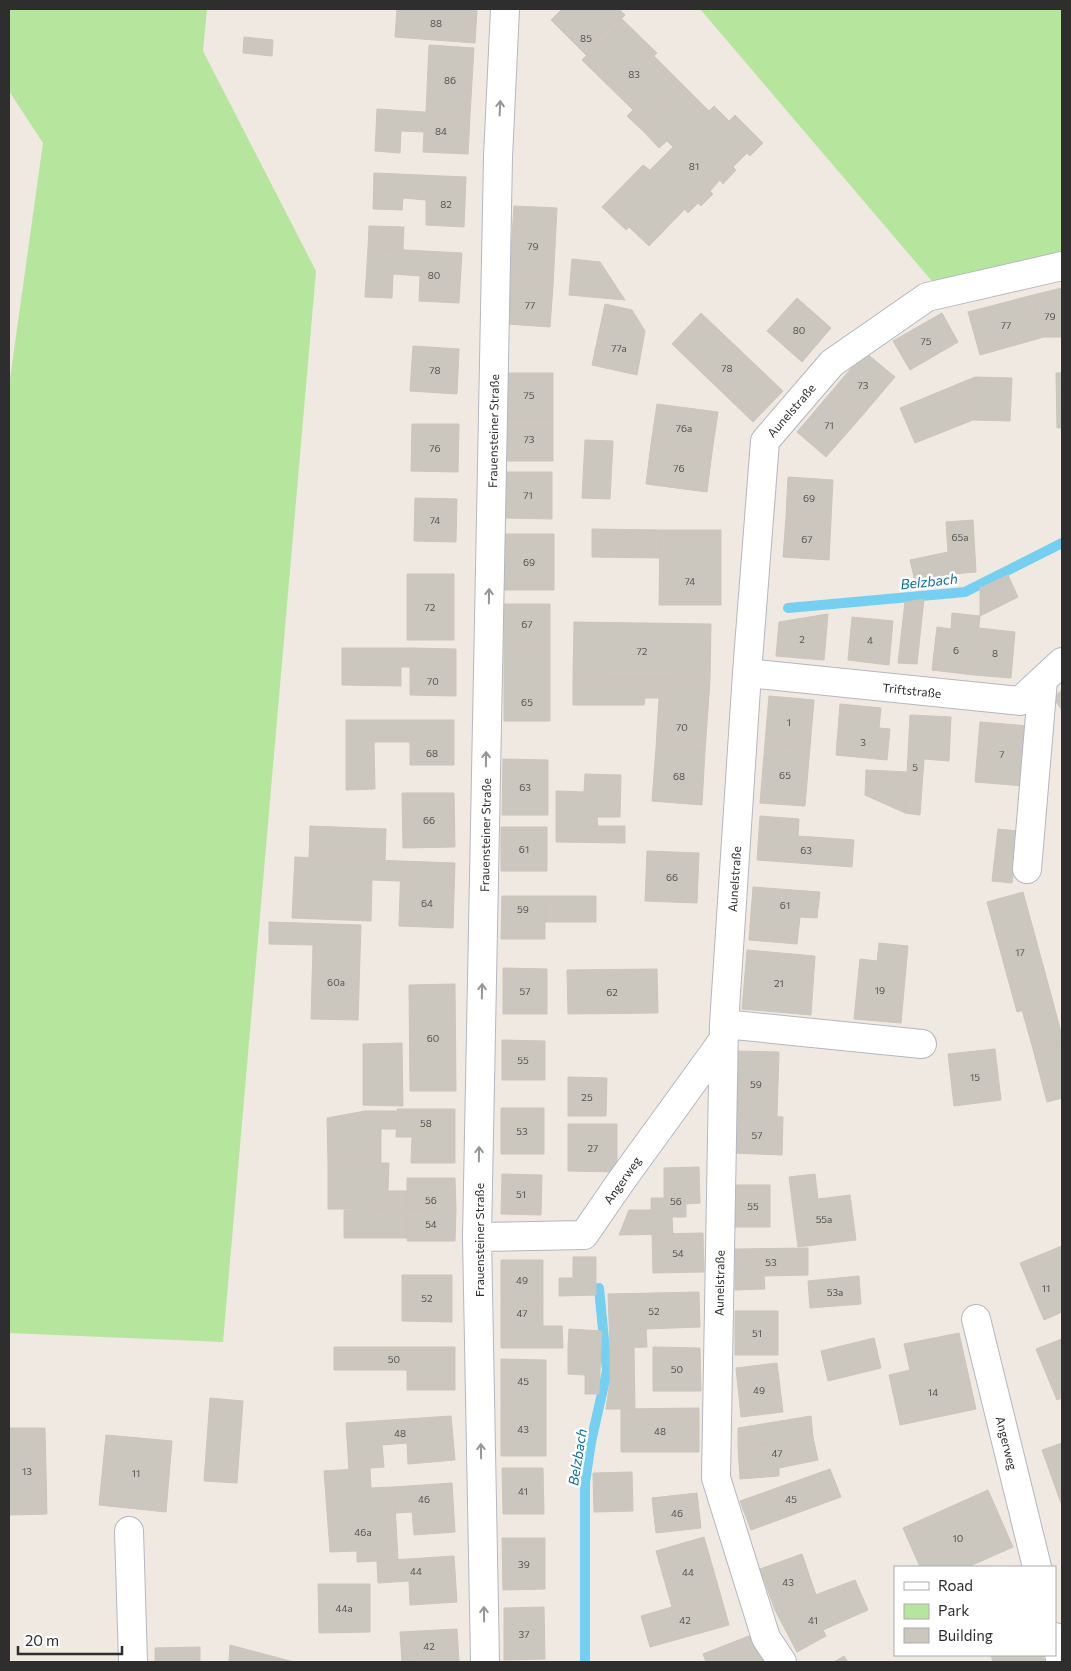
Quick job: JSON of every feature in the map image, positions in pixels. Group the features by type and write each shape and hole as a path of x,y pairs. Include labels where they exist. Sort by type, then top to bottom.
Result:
{"street":[{"name":"Frauensteiner Straße","path":"485,1662 477,1237 498,166 505,9"},
{"name":"Aunelstraße","path":"782,1662 766,1638 716,1478 724,1032 764,440 832,363 927,297 1062,266"},
{"name":"Triftstraße","path":"747,673 1020,701 1062,662"},
{"path":"1027,868 1042,680"},
{"name":"Angerweg","path":"477,1237 584,1235 724,1032"},
{"path":"724,1032 922,1044"},
{"name":"Angerweg","path":"976,1319 1037,1566"},
{"path":"129,1531 133,1662"},
{"path":"1056,1641 1061,1662"}],"green space":[{"path":"9,9 207,9 203,51 316,271 223,1342 9,1333 9,386 43,143 9,91"},
{"path":"700,9 1062,9 1062,276 948,300"}],"building":[{"path":"397,9 477,9 475,43 395,37"},
{"path":"562,9 619,9 625,15 586,55 551,20"},
{"path":"622,19 657,53 654,56 685,87 643,131 627,116 633,110 582,60"},
{"path":"244,37 273,40 272,56 243,53"},
{"path":"429,45 474,48 470,115 426,112"},
{"path":"685,87 709,111 714,106 729,121 735,115 763,143 750,156 747,153 733,167 736,170 723,184 720,180 710,191 713,194 701,206 698,203 688,213 685,209 649,246 629,227 626,230 602,207 643,165 650,170 673,147 667,141 659,148 643,131"},
{"path":"377,109 470,115 468,154 423,152 424,132 401,131 400,153 375,151"},
{"path":"374,173 466,177 464,227 426,225 426,200 403,198 402,210 373,209"},
{"path":"514,206 557,208 553,286 509,283"},
{"path":"369,226 404,227 403,250 368,248"},
{"path":"368,248 462,253 459,303 419,301 420,276 393,274 392,298 365,297"},
{"path":"572,259 600,262 625,300 569,295"},
{"path":"509,283 553,286 550,327 507,324"},
{"path":"1062,288 1062,337 1044,337 1033,295"},
{"path":"1033,295 1044,337 980,355 968,312"},
{"path":"797,298 831,328 802,362 767,331"},
{"path":"605,304 632,310 645,331 637,375 592,365"},
{"path":"701,313 783,391 753,422 672,344"},
{"path":"942,313 958,342 910,370 893,341"},
{"path":"413,346 459,349 457,394 410,391"},
{"path":"865,352 895,377 861,417 831,392"},
{"path":"506,373 553,373 553,417 506,417"},
{"path":"1056,373 1062,373 1062,428 1057,428"},
{"path":"975,377 973,420 915,443 900,408"},
{"path":"975,377 1012,378 1010,421 973,420"},
{"path":"831,392 861,417 826,457 797,432"},
{"path":"657,404 718,412 712,452 651,444"},
{"path":"506,417 553,417 553,461 506,461"},
{"path":"412,424 459,424 458,472 411,471"},
{"path":"585,440 613,441 610,499 582,498"},
{"path":"651,444 712,452 707,492 646,484"},
{"path":"504,472 552,472 552,519 504,518"},
{"path":"788,477 833,480 831,520 786,517"},
{"path":"415,498 457,499 456,542 414,541"},
{"path":"786,517 831,520 829,560 783,557"},
{"path":"973,520 976,572 952,574 915,581 910,560 948,552 946,522"},
{"path":"592,529 660,530 660,558 592,557"},
{"path":"660,530 721,530 721,605 659,605"},
{"path":"504,534 554,534 554,590 504,590"},
{"path":"407,574 454,574 454,640 407,640"},
{"path":"1008,575 1018,597 980,616 980,588"},
{"path":"924,599 917,664 898,663 905,602"},
{"path":"504,604 550,604 550,643 504,643"},
{"path":"952,613 980,616 974,675 932,670 937,627 951,629"},
{"path":"828,614 824,660 776,656 779,622"},
{"path":"852,617 893,621 889,665 848,660"},
{"path":"574,622 711,624 710,680 573,678"},
{"path":"979,628 1015,632 1011,678 974,675"},
{"path":"504,643 550,643 550,682 504,682"},
{"path":"342,648 410,648 410,667 401,667 401,686 342,685"},
{"path":"410,648 456,649 456,696 410,695"},
{"path":"573,678 710,680 705,751 656,748 659,698 645,698 644,705 573,705"},
{"path":"504,682 550,682 550,721 504,721"},
{"path":"1062,690 1062,710 1053,698"},
{"path":"769,696 814,700 810,747 765,743"},
{"path":"840,704 881,708 879,728 890,729 887,760 836,755"},
{"path":"910,715 951,717 949,761 924,759 920,815 905,813"},
{"path":"346,720 454,720 454,765 410,765 410,742 374,742 375,789 346,790"},
{"path":"980,722 1029,726 1024,786 975,782"},
{"path":"765,743 810,747 805,806 760,803"},
{"path":"656,748 705,751 702,805 652,801"},
{"path":"503,759 548,760 548,815 502,815"},
{"path":"866,770 907,772 905,813 865,795"},
{"path":"585,774 621,775 620,817 597,817 598,826 556,826 556,791 584,792"},
{"path":"402,793 454,793 455,847 403,848"},
{"path":"760,816 799,819 798,836 854,840 852,867 757,860"},
{"path":"310,826 386,829 385,861 309,857"},
{"path":"556,826 625,826 625,843 556,842"},
{"path":"501,827 547,827 547,871 501,871"},
{"path":"998,829 1018,831 1012,883 992,881"},
{"path":"647,851 699,853 697,903 645,901"},
{"path":"295,857 401,861 400,881 372,880 371,921 292,918"},
{"path":"401,861 455,863 453,928 399,926"},
{"path":"753,887 820,892 817,918 800,917 797,944 749,940"},
{"path":"1023,892 1053,1002 1017,1012 987,902"},
{"path":"502,896 545,896 545,939 501,939"},
{"path":"545,896 596,896 596,922 545,922"},
{"path":"269,922 361,925 358,1020 311,1019 313,945 269,944"},
{"path":"879,943 908,946 901,1023 854,1019 860,959 877,961"},
{"path":"747,950 815,956 811,1015 742,1009"},
{"path":"503,968 547,969 547,1014 503,1014"},
{"path":"657,969 658,1013 568,1014 567,970"},
{"path":"455,984 456,1091 410,1091 409,985"},
{"path":"1053,1002 1062,1041 1033,1049 1022,1010"},
{"path":"502,1040 545,1041 545,1080 502,1080"},
{"path":"1062,1041 1062,1098 1047,1102 1033,1049"},
{"path":"402,1043 403,1106 363,1105 363,1044"},
{"path":"995,1049 1001,1100 954,1106 948,1054"},
{"path":"735,1051 779,1052 777,1116 733,1115"},
{"path":"568,1077 607,1078 606,1116 568,1116"},
{"path":"501,1108 544,1108 544,1154 501,1154"},
{"path":"397,1109 455,1109 455,1163 411,1163 412,1137 396,1137"},
{"path":"365,1111 396,1111 396,1129 381,1129 381,1163 328,1163 327,1118"},
{"path":"733,1115 783,1117 782,1155 732,1153"},
{"path":"568,1124 617,1124 617,1172 568,1171"},
{"path":"328,1163 389,1163 388,1191 407,1191 407,1209 328,1209"},
{"path":"699,1167 700,1203 686,1204 686,1217 672,1217 673,1234 619,1235 629,1210 651,1210 651,1198 664,1198 664,1168"},
{"path":"502,1174 542,1175 541,1215 501,1214"},
{"path":"815,1174 818,1199 850,1195 856,1240 798,1247 789,1177"},
{"path":"407,1178 455,1178 456,1210 407,1209"},
{"path":"735,1185 770,1185 770,1227 735,1227"},
{"path":"407,1209 407,1238 344,1238 344,1210"},
{"path":"407,1209 456,1210 455,1241 407,1241"},
{"path":"703,1233 704,1272 653,1273 652,1234"},
{"path":"1062,1246 1062,1312 1044,1320 1020,1263"},
{"path":"808,1248 808,1275 764,1276 765,1289 735,1290 735,1249"},
{"path":"573,1257 596,1257 596,1295 559,1296 559,1278 573,1278"},
{"path":"501,1260 543,1260 543,1301 501,1301"},
{"path":"402,1275 452,1275 452,1322 402,1321"},
{"path":"859,1276 861,1304 810,1308 808,1281"},
{"path":"699,1292 700,1327 646,1329 647,1347 610,1348 608,1294"},
{"path":"501,1301 543,1301 543,1326 562,1326 563,1348 501,1348"},
{"path":"735,1311 778,1311 778,1355 735,1355"},
{"path":"569,1329 602,1331 601,1349 568,1348"},
{"path":"959,1333 976,1409 900,1425 889,1375 910,1370 904,1344"},
{"path":"874,1338 881,1368 828,1381 821,1351"},
{"path":"1062,1339 1062,1398 1057,1400 1036,1349"},
{"path":"334,1347 455,1347 455,1390 407,1390 407,1370 334,1370"},
{"path":"653,1347 700,1348 701,1391 653,1391"},
{"path":"568,1348 601,1349 599,1394 585,1394 585,1375 568,1374"},
{"path":"610,1348 634,1348 635,1409 606,1409 610,1381"},
{"path":"501,1359 546,1360 546,1402 501,1402"},
{"path":"777,1363 783,1412 741,1417 736,1368"},
{"path":"210,1398 243,1401 237,1483 204,1481"},
{"path":"501,1402 546,1402 546,1456 501,1456"},
{"path":"699,1408 699,1452 621,1452 621,1409"},
{"path":"451,1416 455,1460 408,1464 407,1443 382,1445 384,1467 349,1470 346,1423"},
{"path":"811,1416 813,1437 777,1443 738,1446 738,1428"},
{"path":"9,1428 45,1428 47,1514 9,1515"},
{"path":"106,1435 172,1441 166,1512 99,1505"},
{"path":"813,1437 818,1460 779,1468 779,1476 740,1479 738,1446 777,1443"},
{"path":"1062,1443 1062,1502 1061,1503 1042,1450"},
{"path":"370,1468 371,1488 394,1487 398,1560 357,1562 357,1551 330,1552 324,1471"},
{"path":"502,1468 543,1468 544,1514 503,1514"},
{"path":"830,1469 841,1497 751,1530 740,1501"},
{"path":"632,1472 633,1511 594,1512 593,1473"},
{"path":"452,1483 455,1532 414,1535 412,1512 395,1513 394,1487"},
{"path":"988,1490 1013,1547 970,1566 920,1566 903,1528"},
{"path":"697,1493 701,1528 656,1533 652,1498"},
{"path":"704,1537 720,1593 672,1607 656,1551"},
{"path":"502,1538 545,1538 545,1589 503,1590"},
{"path":"802,1554 816,1595 775,1610 760,1569"},
{"path":"454,1556 457,1602 410,1605 409,1581 378,1583 377,1561"},
{"path":"855,1580 868,1610 823,1630 826,1636 797,1652 775,1610"},
{"path":"318,1584 370,1584 370,1632 319,1633"},
{"path":"720,1593 729,1625 650,1647 641,1616"},
{"path":"544,1607 545,1659 504,1660 504,1608"},
{"path":"457,1629 459,1662 402,1661 400,1632"},
{"path":"754,1634 765,1662 706,1662 703,1654"},
{"path":"230,1645 294,1662 229,1662"},
{"path":"200,1647 200,1662 155,1662 155,1648"},
{"path":"844,1656 848,1662 834,1662"},
{"path":"991,1656 1043,1656 1045,1662 993,1662"}],"waterway":[{"name":"Belzbach","path":"788,608 965,592 1062,543"},
{"name":"Belzbach","path":"585,1662 585,1482 591,1442 607,1371 599,1288"}]}
